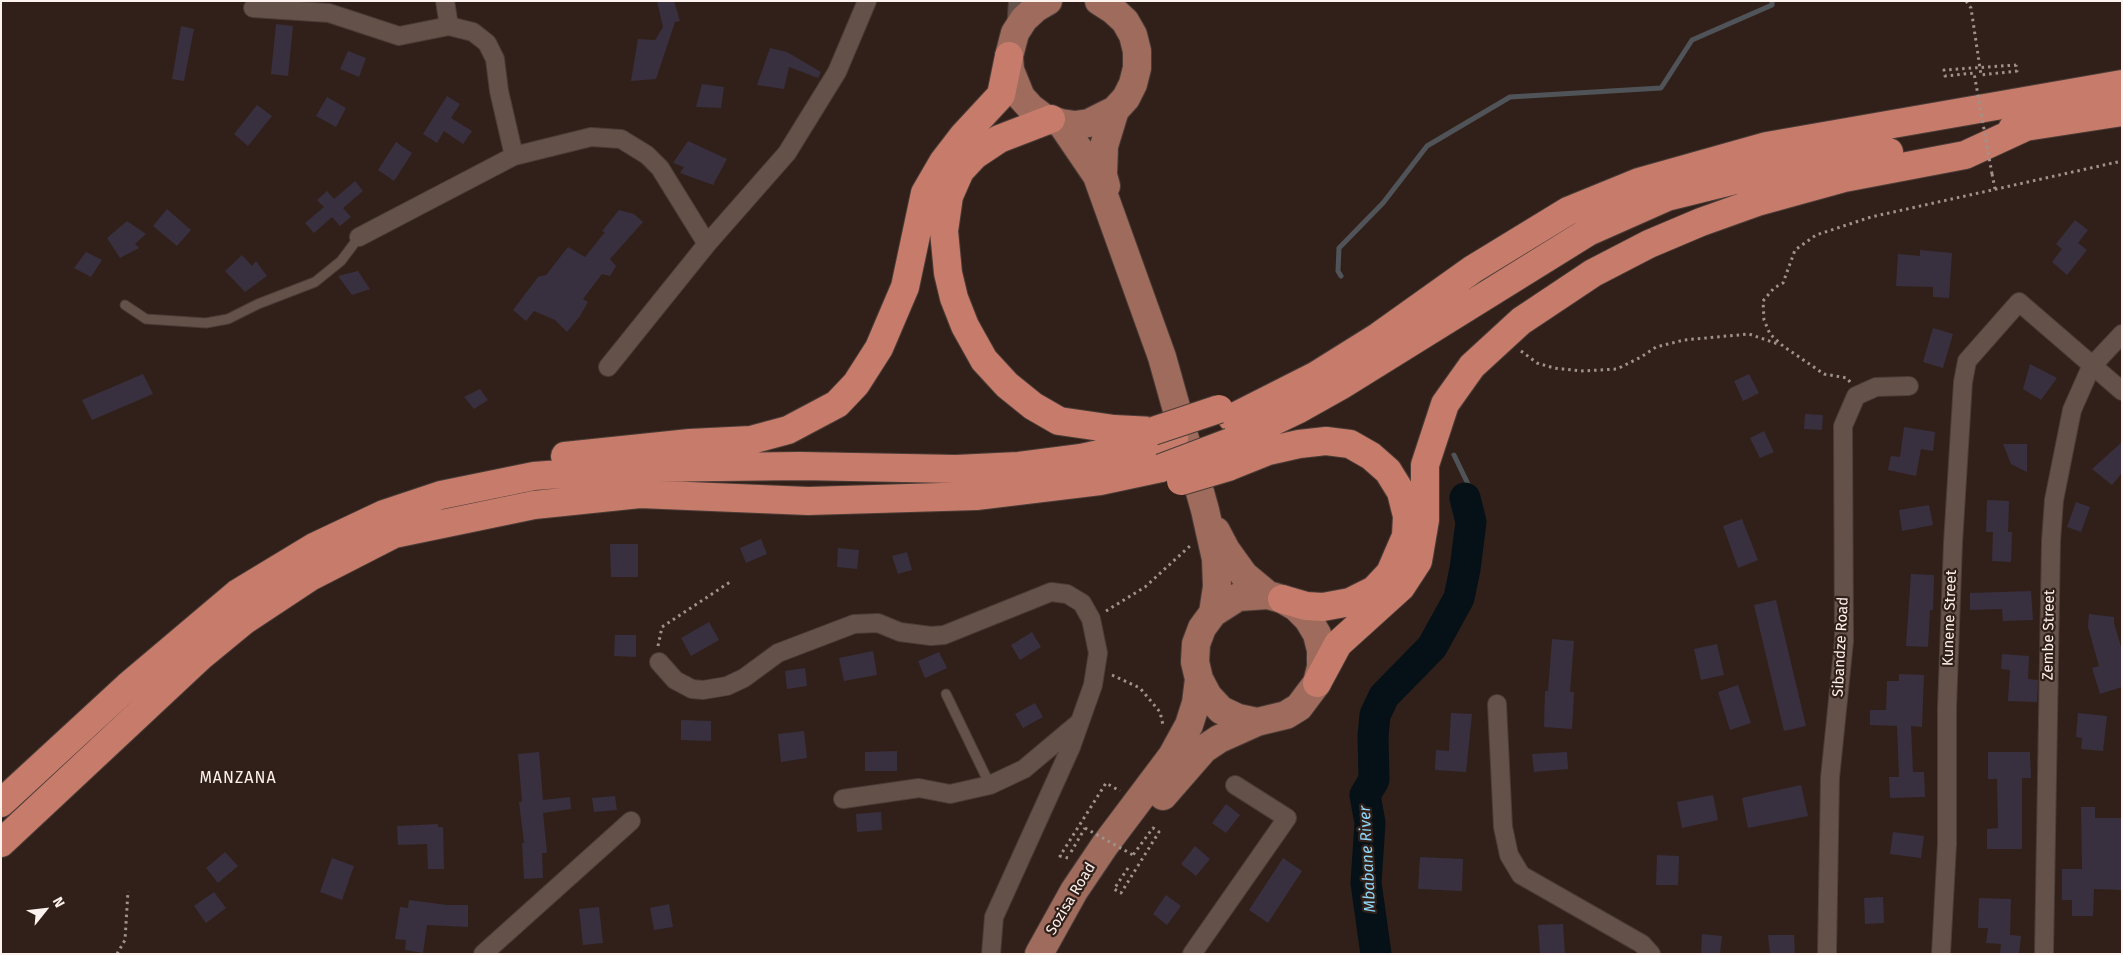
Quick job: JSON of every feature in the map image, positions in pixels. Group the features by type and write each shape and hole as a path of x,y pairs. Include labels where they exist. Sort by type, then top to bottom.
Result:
{"highway":[{"path":"1,803 128,686 238,593 314,547 367,510 410,492 503,464 680,444 751,440 788,430 816,417 836,404 856,384 879,348 905,286 925,193 943,162 963,136 1001,95 1012,44"},
{"path":"1,843 200,657 245,620 310,577 394,534 534,505 640,494 808,501 976,496 1171,474 1227,434 1379,336 1473,269 1568,211 1639,182 1767,146 2122,84"},
{"path":"1056,121 999,139 975,155 960,170 949,196 944,231 948,273 954,298 965,326 984,360 1007,385 1033,406 1059,422 1163,434 1227,434 1298,409 1340,386 1588,232 1667,197 1752,176 1828,161 1943,144 2030,125 2122,112"},
{"path":"1317,683 1338,644 1401,587 1418,561 1425,520 1425,465 1445,404 1472,366 1520,321 1593,273 1649,244 1701,222 1756,202 1844,178 1964,155 2030,125"},
{"path":"314,547 384,514 441,495 534,476 636,468 800,466 956,469 1019,466 1081,458 1163,434"},
{"path":"1227,434 1268,451 1299,444 1326,441 1350,444 1371,456 1388,472 1401,492 1407,516 1406,536 1390,573 1374,590 1350,602 1324,607 1306,606 1275,597"}],"main road":[{"path":"1048,1 1036,8 1024,19 1012,44 1012,78 1021,97 1031,108 1056,121 1090,123 1115,110 1126,98 1133,84 1137,68 1137,51 1133,35 1125,21 1099,1"},
{"path":"1112,213 1103,175 1104,146 1115,110"},
{"path":"1056,121 1097,176 1112,213 1162,357 1205,510 1216,559 1217,587 1213,613"},
{"path":"1105,845 1152,808 1204,749 1218,739 1257,722 1272,720 1286,715 1299,707 1317,683 1321,667 1321,650 1317,634 1308,619 1296,607 1275,597 1244,575 1226,550 1205,510"},
{"path":"1105,845 1172,756 1189,725 1196,703 1198,679 1195,662 1196,644 1202,628 1213,613 1238,597 1275,597"},
{"path":"1198,679 1208,696 1222,710 1238,718 1257,722"},
{"name":"Sozisa Road","path":"1039,954 1074,891 1105,845"}],"street":[{"path":"445,1 449,26"},
{"path":"608,367 706,244 787,153 837,72 867,1"},
{"path":"1012,44 1018,1"},
{"path":"250,5 329,13 399,36 449,26 473,32 487,43 495,59 499,91 514,156"},
{"path":"359,237 514,156 590,137 622,139 647,155 660,168 706,244"},
{"name":"Kunene Street","path":"1941,954 1947,844 1947,708 1952,563 1963,382 1967,361 2019,302 2091,367"},
{"name":"Zembe Street","path":"2044,954 2051,541 2054,500 2070,419 2091,367 2122,334"},
{"path":"2091,367 2122,392"},
{"path":"1856,396 1876,387 1909,386"},
{"name":"Sibandze Road","path":"1828,954 1830,778 1844,641 1843,426 1856,396"},
{"path":"659,662 675,680 692,689 704,690 727,686 744,678 778,653 860,623 878,623 915,635 944,635 1051,592 1067,594 1082,603 1091,619 1098,653 1093,685 1071,747 994,917 991,954"},
{"path":"1497,704 1503,827 1510,856 1517,869 1521,875 1642,944 1651,954"},
{"path":"843,800 919,788 950,794 990,785 1024,769 1080,722"},
{"path":"1192,954 1287,818 1235,785"},
{"path":"484,954 631,821"}],"lane":[{"path":"124,305 146,319 206,324 228,319 258,304 315,282 341,261 359,237"},
{"path":"946,694 990,785"}],"path":[{"path":"1966,1 1971,8 1981,75 2017,71 2016,65 1944,70 1945,76 1974,73 1995,189"},
{"path":"1856,396 1848,378 1824,374 1783,346 1770,334 1764,320 1763,301 1774,288 1783,282 1795,250 1816,235 1871,217 2122,161"},
{"path":"1502,338 1537,362 1554,368 1581,371 1617,369 1642,357 1656,347 1684,340 1749,334 1783,346"},
{"path":"1091,619 1117,606 1157,577 1192,544 1194,537"},
{"path":"659,662 658,644 662,627 730,582"},
{"path":"1097,661 1110,674 1140,688 1160,712 1164,732"},
{"path":"1126,795 1106,783 1060,856 1067,859 1086,828 1133,855 1153,828 1159,832 1121,893 1114,889 1128,868"},
{"path":"117,954 125,940 128,891"}],"building":[{"path":"657,1 674,1 680,21 675,22 656,79 631,81 638,39 655,40 663,27"},
{"path":"276,24 293,26 288,76 271,74"},
{"path":"181,26 194,29 184,81 172,79"},
{"path":"770,48 787,52 821,72 818,78 789,67 784,89 757,85"},
{"path":"348,51 366,58 359,77 340,69"},
{"path":"702,84 724,87 721,108 696,107"},
{"path":"447,96 460,104 451,118 472,131 463,144 444,131 437,143 423,134"},
{"path":"327,97 346,108 336,127 316,116"},
{"path":"257,105 272,116 248,146 234,134"},
{"path":"688,141 727,159 713,185 680,173 684,167 673,163"},
{"path":"396,142 412,153 394,181 378,170"},
{"path":"355,181 363,191 343,208 351,217 340,226 332,217 314,233 305,223 324,207 317,200 327,191 334,199"},
{"path":"167,209 191,230 177,246 153,226"},
{"path":"619,210 634,214 643,222 610,259 616,266 610,276 602,274 583,299 588,302 567,332 555,320 534,311 526,321 513,310 538,277 546,275 568,247 585,257 605,232 602,231"},
{"path":"2075,220 2088,230 2078,243 2087,250 2067,275 2052,262 2062,249 2056,244"},
{"path":"127,221 146,234 135,244 139,248 120,258 107,238"},
{"path":"1920,250 1952,253 1949,298 1933,297 1933,287 1896,286 1898,254 1920,256"},
{"path":"86,252 102,260 91,277 74,268"},
{"path":"242,255 252,266 256,261 267,276 245,292 225,271"},
{"path":"358,271 370,289 352,295 338,276"},
{"path":"1933,328 1953,334 1943,368 1923,362"},
{"path":"2030,364 2057,378 2041,400 2023,389"},
{"path":"143,374 153,394 92,420 82,400"},
{"path":"1749,374 1759,393 1743,401 1734,381"},
{"path":"480,389 488,400 474,409 464,397"},
{"path":"1805,414 1823,415 1822,430 1804,429"},
{"path":"1904,427 1935,432 1933,451 1921,449 1916,476 1888,470 1891,456 1900,457"},
{"path":"1764,431 1774,452 1760,458 1750,438"},
{"path":"2122,442 2122,473 2112,485 2092,469"},
{"path":"2003,444 2027,444 2027,472 2011,464"},
{"path":"1987,500 2009,501 2008,532 2012,532 2011,562 1992,561 1993,532 1986,532"},
{"path":"2076,502 2090,507 2081,532 2067,527"},
{"path":"1929,505 1933,525 1902,531 1899,510"},
{"path":"1742,519 1758,560 1738,568 1723,526"},
{"path":"761,539 767,554 746,563 740,548"},
{"path":"610,544 638,544 638,577 611,577"},
{"path":"838,548 859,550 857,569 837,567"},
{"path":"907,552 912,570 898,574 892,556"},
{"path":"1911,574 1934,575 1933,610 1930,610 1928,647 1906,646"},
{"path":"2031,591 2033,620 2003,621 2002,609 1970,610 1970,593"},
{"path":"1776,600 1806,726 1784,731 1754,605"},
{"path":"2089,614 2114,617 2122,650 2122,687 2100,694 2092,668 2099,666 2088,627"},
{"path":"709,622 719,640 691,656 681,638"},
{"path":"1032,632 1041,647 1020,660 1011,645"},
{"path":"615,635 636,635 636,657 614,656"},
{"path":"1552,639 1574,641 1570,692 1574,692 1572,729 1544,727 1545,691 1548,691"},
{"path":"1717,644 1724,675 1701,680 1694,649"},
{"path":"873,651 877,675 844,681 839,658"},
{"path":"939,652 947,668 925,678 918,661"},
{"path":"2002,654 2029,656 2028,679 2038,680 2037,702 2008,701 2010,670 2001,669"},
{"path":"805,668 807,686 787,689 785,671"},
{"path":"1899,674 1924,675 1922,727 1911,726 1913,772 1924,772 1925,797 1890,798 1889,777 1899,777 1897,726 1870,725 1870,710 1886,710 1887,681 1899,681"},
{"path":"1738,685 1751,723 1730,730 1718,692"},
{"path":"1035,703 1043,717 1023,728 1015,714"},
{"path":"1451,713 1472,714 1466,772 1435,770 1436,750 1449,751"},
{"path":"2078,713 2107,716 2103,751 2081,749 2082,738 2076,737"},
{"path":"681,720 711,721 711,741 681,740"},
{"path":"804,731 807,758 781,762 778,734"},
{"path":"897,751 897,771 865,771 865,752"},
{"path":"539,752 543,800 570,797 571,809 543,813 547,853 542,853 543,878 524,879 522,843 524,843 519,802 522,802 518,754"},
{"path":"1567,752 1568,769 1534,772 1532,754"},
{"path":"1988,752 2030,752 2031,778 2022,778 2022,849 1987,849 1987,829 1998,828 1997,779 1988,779"},
{"path":"1801,785 1808,816 1748,828 1742,798"},
{"path":"1713,795 1718,820 1682,828 1677,802"},
{"path":"615,796 617,810 594,812 592,798"},
{"path":"1226,804 1240,815 1226,833 1212,823"},
{"path":"2081,807 2095,807 2095,818 2122,818 2122,890 2094,889 2093,916 2072,916 2072,900 2062,900 2062,869 2082,869"},
{"path":"881,812 882,830 857,832 856,814"},
{"path":"438,824 438,827 443,827 444,869 428,869 427,844 398,845 397,826"},
{"path":"1893,832 1924,836 1921,858 1890,854"},
{"path":"1195,846 1210,859 1196,876 1181,864"},
{"path":"225,852 238,866 218,883 206,868"},
{"path":"1657,855 1679,856 1678,885 1656,885"},
{"path":"1420,857 1463,859 1462,891 1418,889"},
{"path":"332,858 354,866 342,900 320,892"},
{"path":"1283,858 1302,871 1268,923 1249,910"},
{"path":"214,892 226,908 206,923 194,906"},
{"path":"1166,895 1181,906 1167,925 1153,914"},
{"path":"1883,897 1884,923 1865,924 1864,898"},
{"path":"1979,898 2011,899 2010,935 2021,936 2019,954 2000,954 2001,944 1986,943 1988,928 1978,928"},
{"path":"409,900 447,905 468,905 468,927 427,925 423,953 405,950 406,940 395,939 400,907 408,908"},
{"path":"669,904 673,927 654,930 650,908"},
{"path":"599,907 603,943 583,945 579,909"},
{"path":"1563,924 1565,954 1540,954 1538,925"},
{"path":"1702,934 1722,936 1720,954 1701,954"},
{"path":"1768,935 1794,935 1795,954 1770,954"}],"waterway":[{"path":"1341,276 1338,271 1339,248 1383,203 1427,146 1510,97 1661,88 1692,40 1772,5 1772,1"},
{"path":"1454,455 1468,484 1465,498"},
{"name":"Mbabane River","path":"1376,954 1366,883 1370,823 1365,795 1374,780 1373,736 1375,715 1384,696 1432,647 1459,598 1471,522 1465,498"}],"district":[{"name":"MANZANA","path":"238,779"}]}
